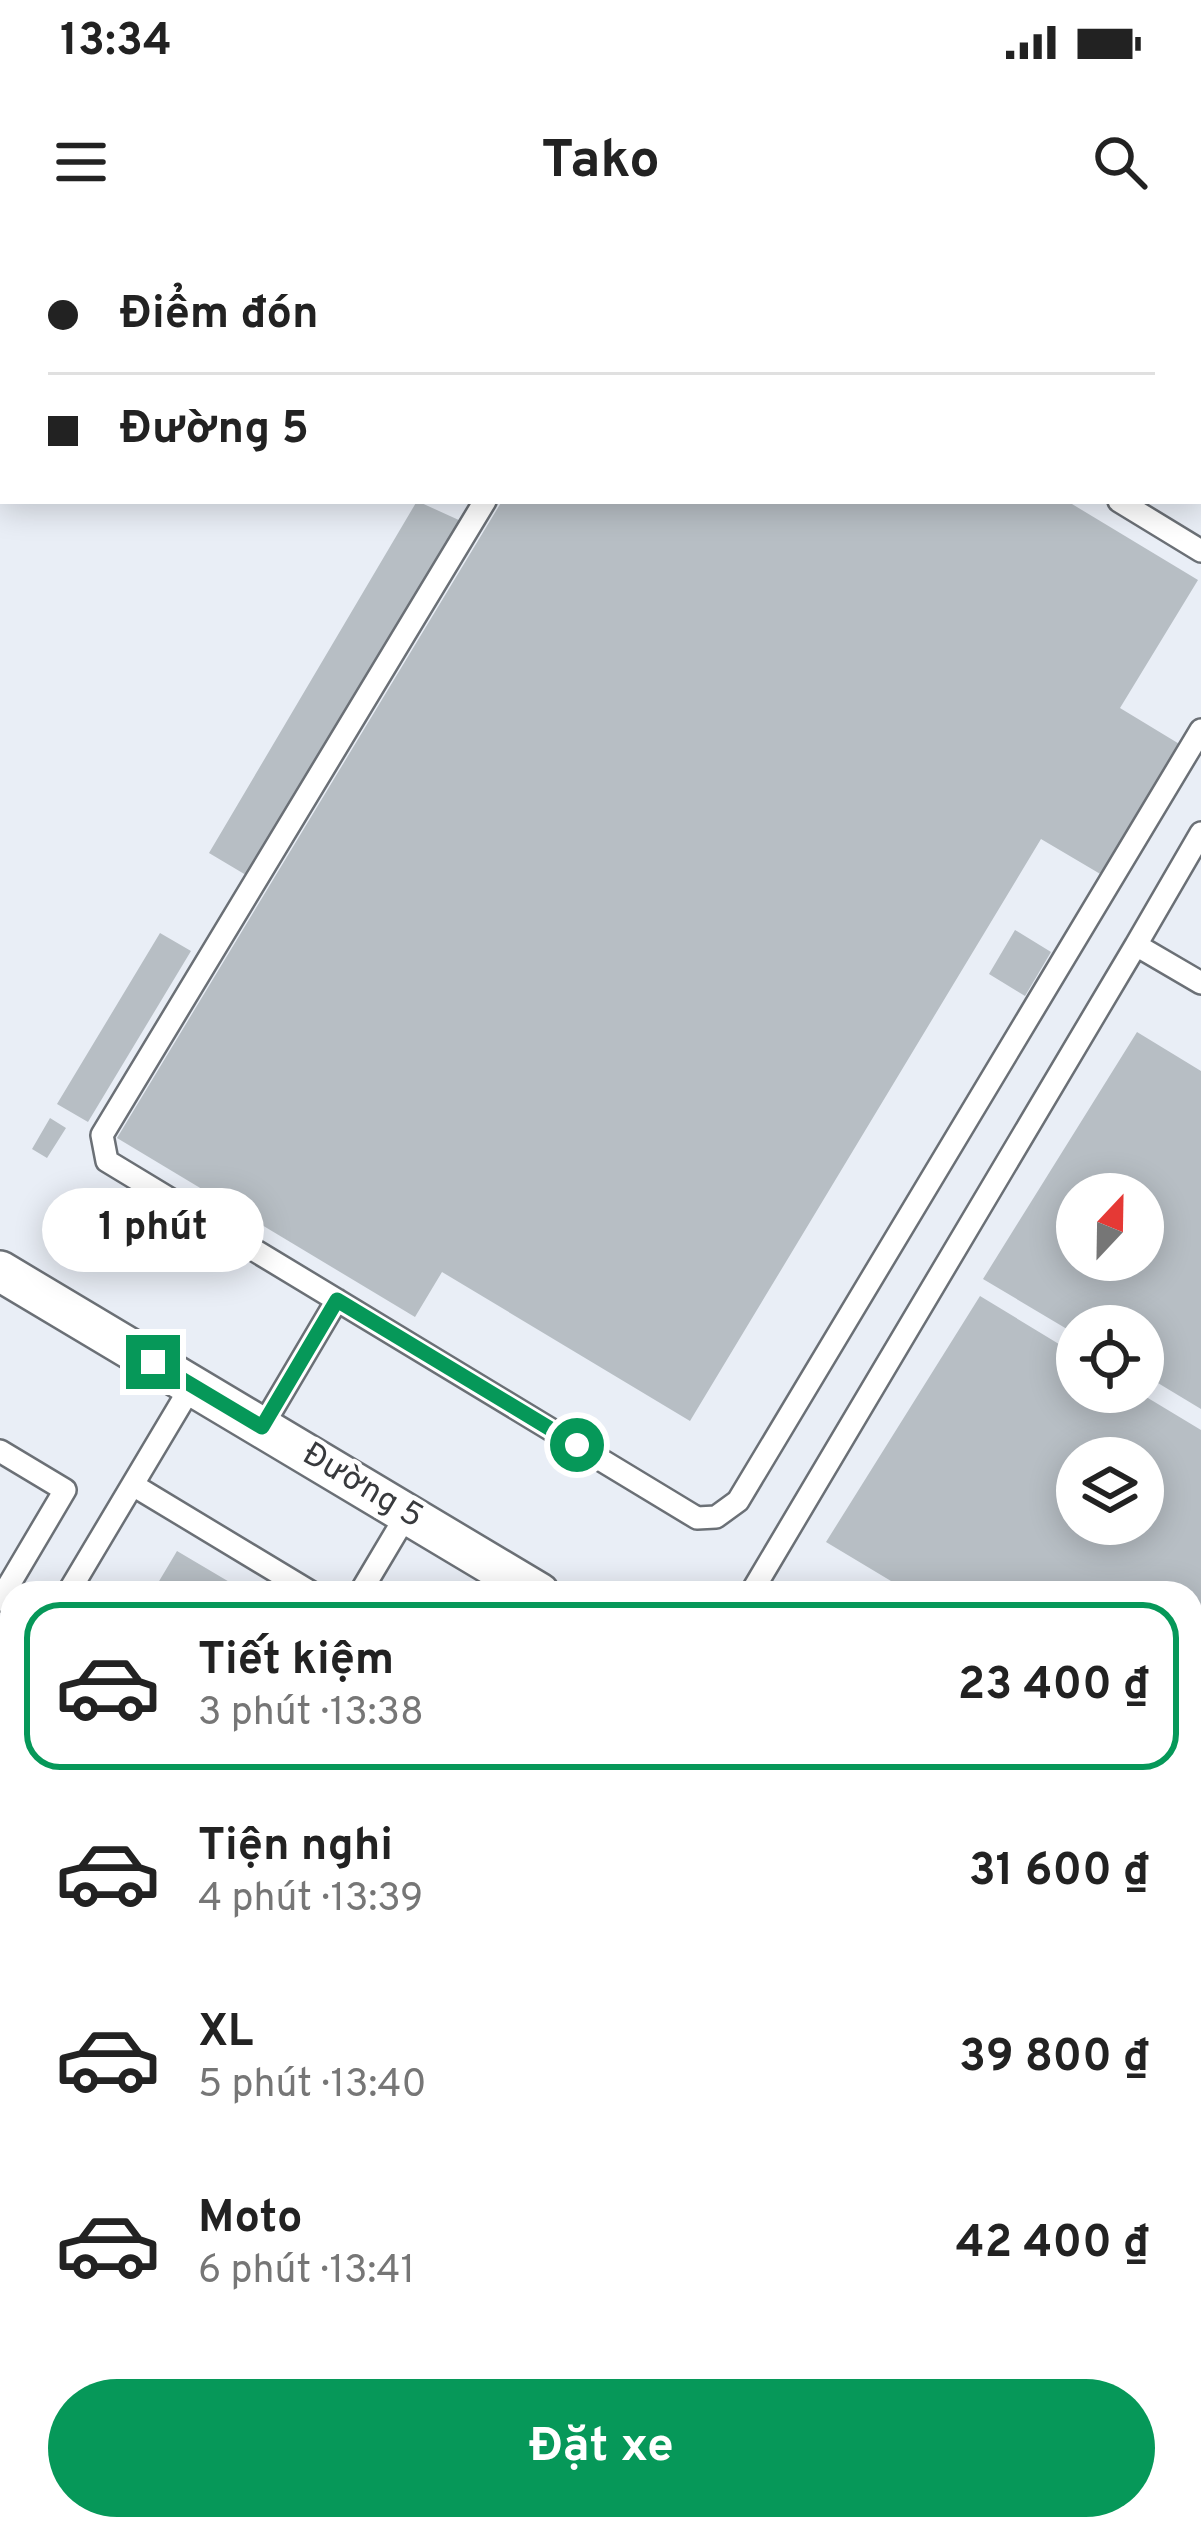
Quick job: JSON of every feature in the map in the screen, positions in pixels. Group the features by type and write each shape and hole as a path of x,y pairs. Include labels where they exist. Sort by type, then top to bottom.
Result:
{"street":[{"name":"Đường 5","path":"0,1271 518,1581"}],"lane":[{"path":"483,504 102,1135 107,1161 697,1518 716,1517 738,1501 1201,730"},
{"path":"1124,504 1201,551"},
{"path":"758,1581 1201,833"},
{"path":"1136,945 1201,983"},
{"path":"262,1427 337,1300"},
{"path":"75,1581 192,1385"},
{"path":"0,1450 64,1490 11,1581"},
{"path":"133,1484 292,1581"},
{"path":"367,1581 407,1514"}],"building":[{"path":"415,504 461,521 251,878 209,853"},
{"path":"500,504 1072,504 1198,580 1120,708 1181,745 1102,875 1041,839 690,1421 442,1272 415,1317 117,1138"},
{"path":"1015,930 1051,952 1025,996 989,974"},
{"path":"160,933 191,951 88,1122 57,1104"},
{"path":"1137,1032 1201,1071 1201,1409 1164,1387 1164,1305 1056,1305 1056,1322 983,1279"},
{"path":"50,1118 66,1128 47,1158 32,1149"},
{"path":"980,1296 1056,1342 1056,1413 1164,1413 1164,1408 1201,1430 1201,1581 891,1581 826,1542"},
{"path":"177,1551 228,1581 159,1581"}],"route":[{"path":"153,1362 262,1427 337,1300 577,1445"}]}
